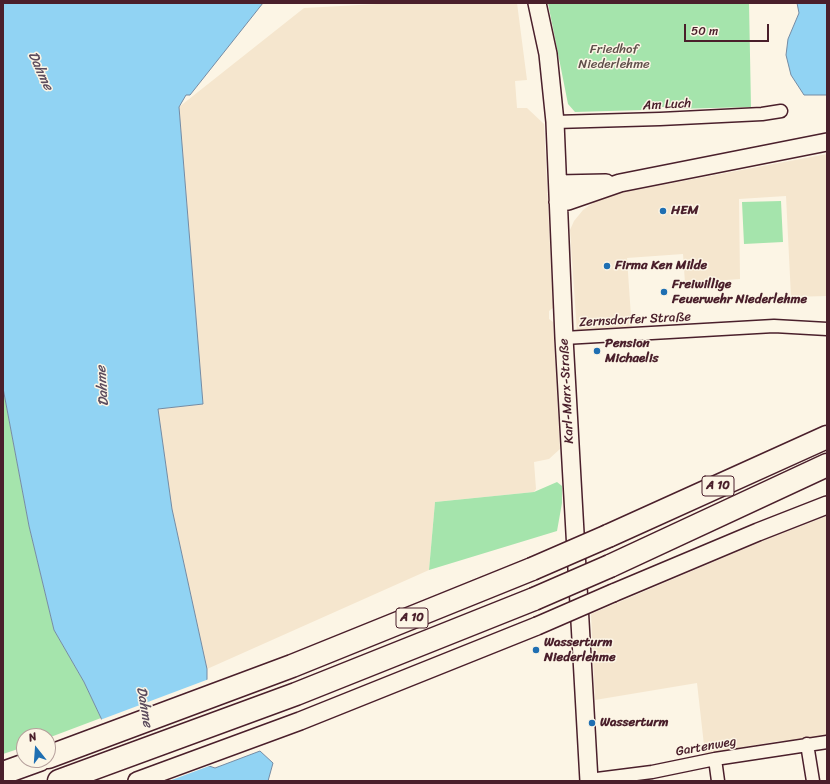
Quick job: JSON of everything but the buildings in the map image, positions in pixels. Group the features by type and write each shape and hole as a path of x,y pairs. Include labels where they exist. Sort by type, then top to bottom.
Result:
{"highway":[{"name":"A 10","path":"57,753 292,666 532,569 827,436"},
{"name":"A 10","path":"66,778 296,694 534,598 610,566 827,466"},
{"path":"3,773 17,768"}],"street":[{"name":"Karl-Marx-Straße","path":"537,3 549,60 555,122 564,338 589,781"},
{"name":"Am Luch","path":"555,122 660,120 762,114 781,111"},
{"path":"558,202 568,201 620,183 827,142"},
{"path":"558,184 620,183"},
{"name":"Zernsdorfer Straße","path":"564,338 774,326 827,329"},
{"path":"137,781 300,720 536,626 758,532 827,505"},
{"name":"Gartenweg","path":"589,781 652,772 715,759 827,742"},
{"path":"807,744 813,781"},
{"path":"715,759 718,781"}],"shaded area":[{"path":"396,3 517,3 527,80 515,81 517,108 527,108 544,124 553,308 549,311 549,319 553,322 560,449 549,459 534,462 536,489 534,492 435,502 429,570 207,669 172,509 158,409 203,404 179,107 304,8"},
{"path":"827,154 827,296 791,297 786,196 739,199 740,279 685,283 683,254 627,258 632,331 577,333 570,230 574,221 583,210 597,200 614,194"},
{"path":"827,516 827,741 779,741 705,754 697,683 595,700 591,614 760,542"}],"green space":[{"name":"Friedhof Niederlehme","path":"548,3 749,3 751,107 674,109 653,107 644,110 575,112 568,104"},
{"path":"781,201 783,242 744,244 742,202"},
{"path":"3,388 29,526 54,630 84,682 101,718 56,735 56,728 16,728 16,750 3,754"},
{"path":"557,482 562,486 562,503 557,531 429,570 435,502 534,492"}],"water":[{"name":"Dahme","path":"3,3 263,3 190,95 186,95 179,107 203,404 158,409 172,509 207,669 207,681 174,694 186,758 215,768 260,751 273,763 268,781 118,781 101,718 84,682 54,630 29,526 3,388"},
{"path":"797,3 827,3 827,95 804,95 791,75 786,55 788,39 799,13"}],"pier":[{"path":"209,679 208,683 176,695 188,757 212,765 169,781 116,781 100,720"}],"place":[{"name":"HEM","path":"663,211"},
{"name":"Firma Ken Milde","path":"607,266"},
{"name":"Freiwillige Feuerwehr Niederlehme","path":"664,292"},
{"name":"Pension Michaelis","path":"597,351"},
{"name":"Wasserturm Niederlehme","path":"536,650"},
{"name":"Wasserturm","path":"592,723"}]}
